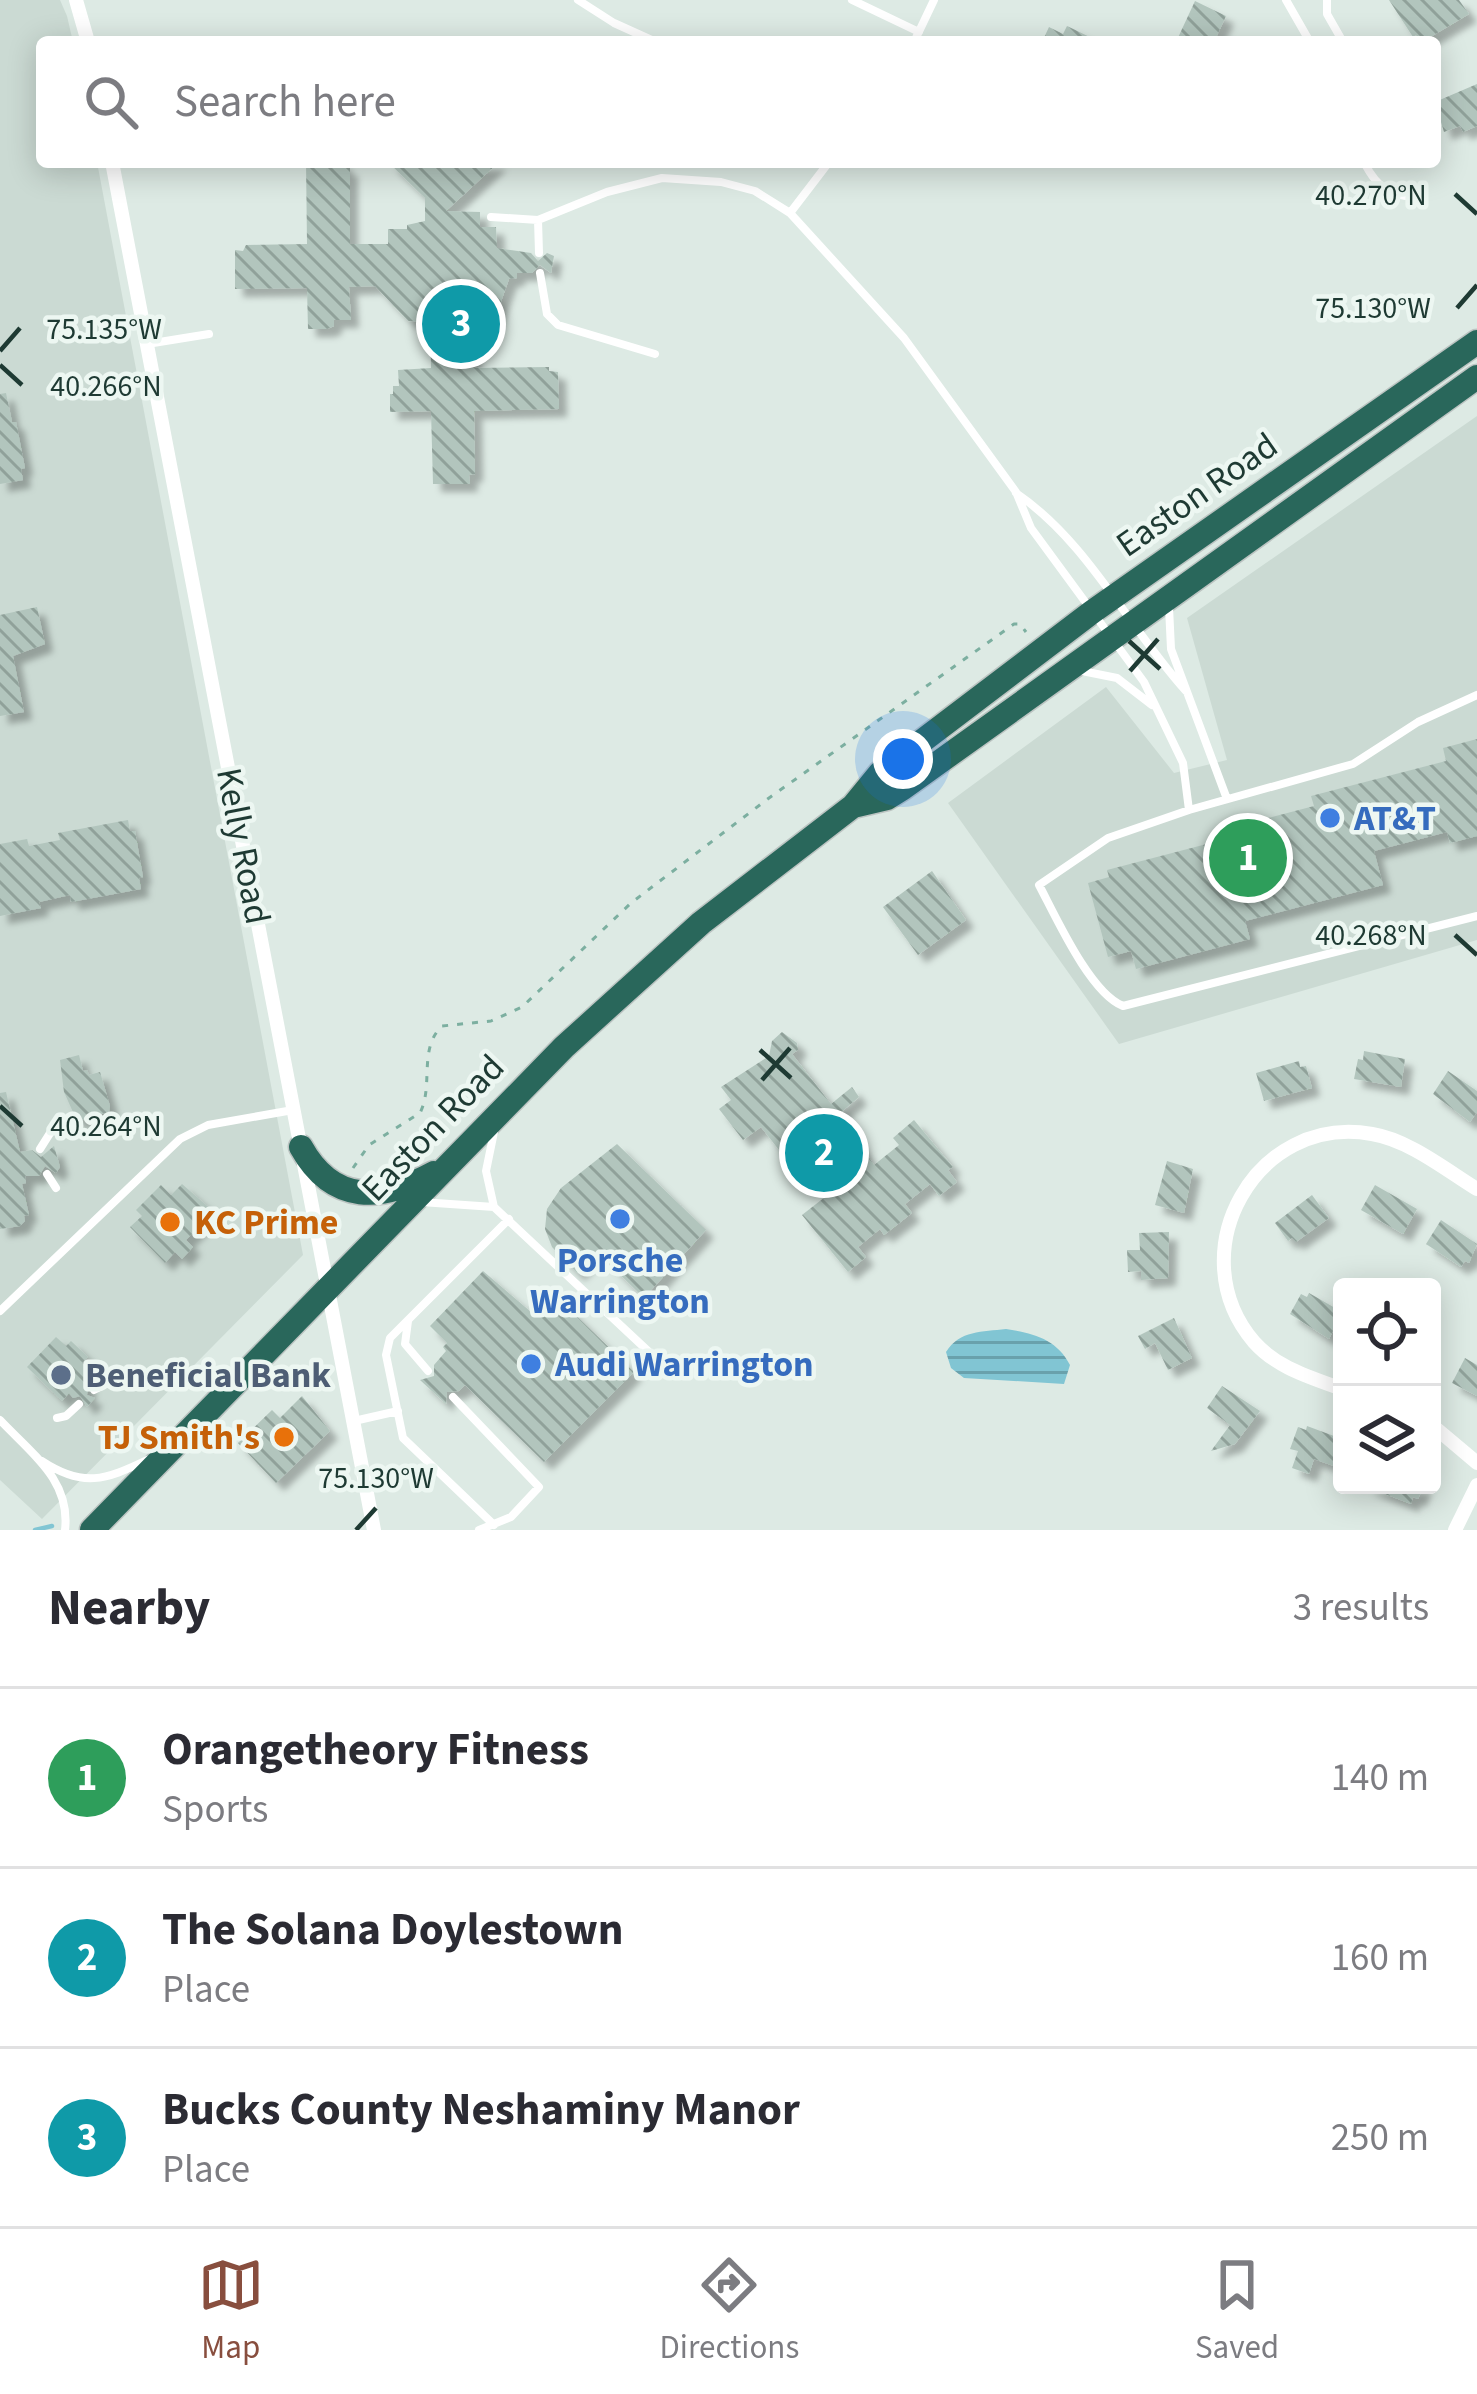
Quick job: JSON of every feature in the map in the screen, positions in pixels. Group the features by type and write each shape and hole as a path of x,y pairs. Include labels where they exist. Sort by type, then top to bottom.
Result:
{"highway":[{"name":"Easton Road","path":"92,1530 498,1114 628,986 701,923 853,806 880,773 1102,605 1477,342"},
{"name":"Easton Road","path":"853,806 887,798 903,788 1477,377"},
{"path":"302,1148 325,1180 350,1192 398,1189 447,1166"}],"street":[{"path":"76,0 86,36"},
{"name":"Kelly Road","path":"113,168 374,1530"},
{"path":"1334,1386 1294,1372 1266,1354 1231,1304 1222,1261 1225,1235 1244,1187 1273,1157 1296,1144 1342,1132 1368,1133 1400,1144 1477,1190"},
{"path":"1441,1433 1477,1463"},
{"path":"1455,1530 1477,1485"}],"lane":[{"path":"578,0 643,36"},
{"path":"852,0 919,32"},
{"path":"917,36 934,0"},
{"path":"1286,0 1307,36"},
{"path":"1327,0 1327,14 1340,36"},
{"path":"790,213 824,168"},
{"path":"1367,168 1375,182 1391,194 1424,195"},
{"path":"490,217 538,220 607,192 662,178 721,182 755,191 790,213 904,338 1016,492 1031,528 1121,631 1183,763 1189,810"},
{"path":"538,220 539,253"},
{"path":"540,273 541,296 557,325 655,354"},
{"path":"147,344 208,334"},
{"path":"1016,492 1044,512 1121,631 1186,691"},
{"path":"1168,597 1171,649 1228,799"},
{"path":"1057,676 1085,670 1102,673 1117,678 1155,707"},
{"path":"1477,695 1418,722 1353,764 1108,838 1039,885 1093,978 1114,1002 1124,1006 1477,916"},
{"path":"0,1311 179,1139 208,1125 294,1110"},
{"path":"494,1207 486,1171 498,1114"},
{"path":"40,1149 52,1130"},
{"path":"47,1174 56,1188"},
{"path":"413,1201 494,1207 648,1351"},
{"path":"494,1525 403,1438 386,1355 390,1338 509,1219"},
{"path":"408,1319 404,1343 428,1371"},
{"path":"94,1390 120,1377"},
{"path":"453,1397 539,1487 511,1517 479,1530"},
{"path":"57,1418 79,1404"},
{"path":"353,1421 398,1411"},
{"path":"0,1420 42,1462 63,1496 65,1530"},
{"path":"42,1462 80,1480 100,1479 170,1449"}],"path":[{"path":"346,1180 369,1145 420,1113 431,1038 442,1026 501,1019 522,1007 631,903 769,798 1014,624 1026,632"}],"shaded area":[{"path":"0,0 60,0 72,36 36,36 36,168 98,168 303,1255 42,1519 0,1480"},
{"path":"1477,416 1477,940 1119,1044 948,803 1106,687 1174,773 1227,760 1187,618"}],"water":[{"path":"1006,1329 1035,1335 1058,1349 1070,1365 1064,1384 964,1378 951,1368 946,1352 958,1340 972,1333"}],"building":[{"path":"1389,0 1459,0 1469,14 1432,36 1412,36"},
{"path":"1195,1 1226,16 1217,36 1179,36"},
{"path":"1067,26 1088,36 1045,36 1049,27 1063,34"},
{"path":"1477,84 1477,126 1444,132 1441,99"},
{"path":"306,168 350,168 350,244 388,244 388,229 407,229 407,225 425,221 425,198 394,168 493,168 446,211 480,212 480,227 496,227 497,248 531,253 538,261 547,253 554,256 551,273 540,265 532,273 517,273 517,278 509,279 491,330 473,326 473,368 549,367 558,372 559,409 474,411 475,474 469,475 470,484 433,484 431,411 390,412 390,394 393,386 399,386 398,370 431,368 430,322 408,321 375,286 349,287 351,320 334,320 334,326 327,329 308,329 307,288 235,289 235,250 243,251 246,245 307,244"},
{"path":"6,393 25,468 21,469 23,480 0,484 0,394"},
{"path":"37,607 45,644 13,656 24,712 0,716 0,615"},
{"path":"1477,739 1477,836 1450,843 1447,832 1374,851 1383,885 1245,921 1250,939 1136,969 1131,951 1108,957 1088,883 1109,877 1107,870 1222,840 1219,831 1314,806 1311,796 1446,761 1443,748"},
{"path":"128,820 130,831 135,831 141,889 71,902 70,895 39,902 41,908 0,916 0,844 27,839 29,846 60,840 58,833"},
{"path":"932,871 966,920 918,955 883,907"},
{"path":"782,1032 797,1043 798,1050 792,1054 831,1104 852,1087 859,1097 839,1114 874,1165 899,1145 893,1138 914,1120 953,1167 948,1170 957,1182 939,1196 930,1184 905,1204 912,1213 884,1235 880,1229 858,1247 866,1257 848,1272 802,1215 825,1197 796,1159 790,1164 761,1127 743,1140 719,1109 731,1100 721,1087 769,1056 772,1041"},
{"path":"1364,1051 1405,1059 1401,1087 1354,1079"},
{"path":"79,1055 83,1071 89,1075 100,1072 110,1106 109,1112 77,1121 64,1092 60,1060"},
{"path":"1299,1061 1300,1067 1306,1066 1312,1088 1264,1101 1256,1073"},
{"path":"1448,1071 1477,1091 1477,1112 1470,1122 1433,1094"},
{"path":"6,1092 20,1152 32,1150 41,1157 54,1146 60,1167 56,1173 45,1166 39,1176 25,1176 22,1184 29,1215 20,1226 0,1229 0,1093"},
{"name":"Porsche Warrington","path":"617,1144 706,1230 644,1298 597,1252 577,1273 552,1247 545,1229 547,1209 561,1188"},
{"path":"1167,1161 1193,1169 1184,1213 1155,1205"},
{"name":"KC Prime","path":"182,1184 214,1212 186,1240 193,1247 182,1259 175,1252 165,1263 130,1227 142,1216 136,1210 161,1185 171,1195"},
{"path":"1375,1185 1417,1209 1403,1234 1361,1210"},
{"path":"1312,1195 1329,1218 1296,1242 1288,1241 1275,1223"},
{"path":"1441,1220 1477,1244 1469,1263 1461,1267 1426,1244"},
{"path":"1169,1232 1168,1278 1141,1280 1141,1271 1128,1272 1127,1250 1140,1250 1139,1233"},
{"name":"Audi Warrington","path":"483,1271 531,1312 551,1291 634,1372 544,1462 465,1385 447,1392 446,1404 420,1380 434,1376 434,1365 446,1351 447,1343 430,1326"},
{"path":"1309,1293 1333,1307 1329,1339 1290,1314 1301,1294 1307,1297"},
{"path":"1174,1318 1192,1358 1168,1370 1155,1343 1145,1349 1138,1336"},
{"name":"Beneficial Bank","path":"56,1337 66,1346 71,1341 88,1357 82,1363 90,1371 83,1379 88,1384 87,1395 95,1398 87,1407 80,1396 73,1398 69,1393 62,1401 27,1367"},
{"path":"1465,1358 1477,1365 1477,1396 1452,1383"},
{"path":"1222,1386 1260,1411 1235,1444 1211,1451 1230,1425 1207,1408"},
{"name":"TJ Smith's","path":"302,1396 330,1431 276,1483 238,1443 272,1410 280,1418"},
{"path":"1307,1426 1333,1436 1333,1466 1314,1459 1309,1474 1292,1468 1298,1451 1290,1449 1298,1427 1306,1430"},
{"path":"1385,1494 1420,1494 1411,1504"}],"waterway":[{"path":"35,1530 52,1526"}],"place":[{"name":"Bucks County Neshaminy Manor","path":"461,324"},
{"name":"AT&T","path":"1330,818"},
{"name":"Orangetheory Fitness","path":"1248,858"},
{"name":"The Solana Doylestown","path":"824,1153"},
{"name":"Porsche Warrington","path":"620,1219"},
{"name":"KC Prime","path":"170,1222"},
{"name":"Audi Warrington","path":"531,1364"},
{"name":"Beneficial Bank","path":"61,1375"},
{"name":"TJ Smith's","path":"284,1437"}]}
